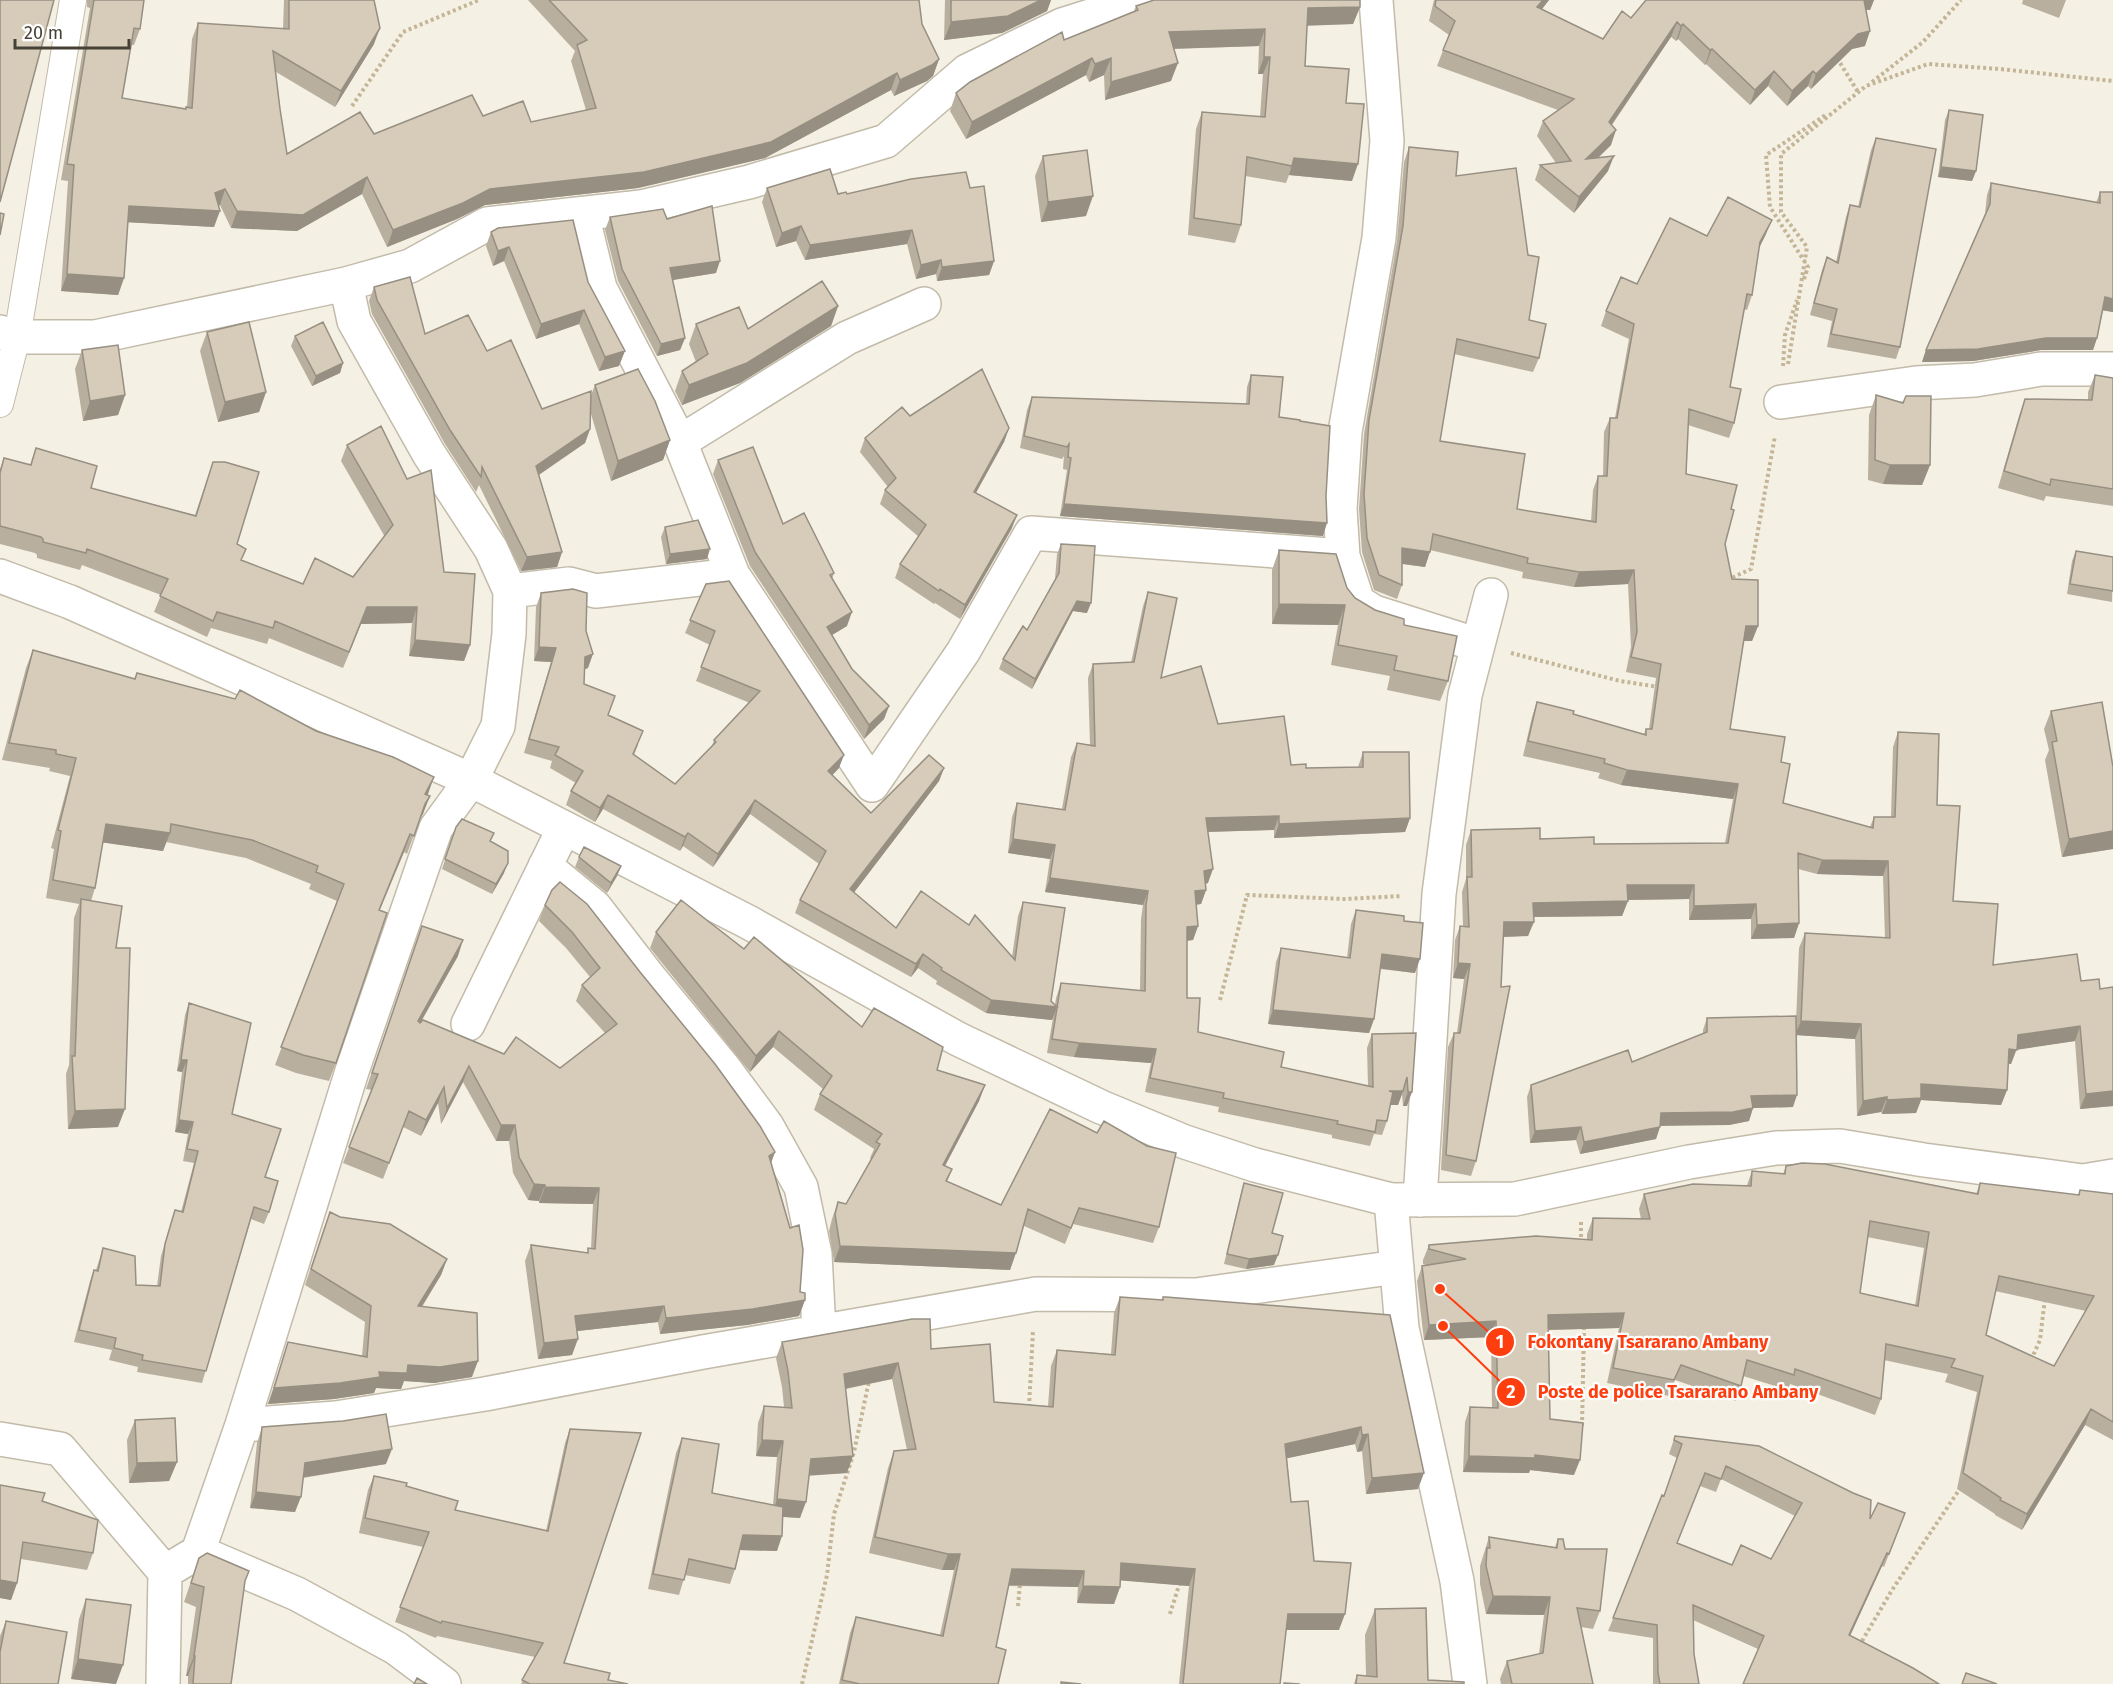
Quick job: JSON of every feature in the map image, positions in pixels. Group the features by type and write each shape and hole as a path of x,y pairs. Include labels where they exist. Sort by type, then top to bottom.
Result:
{"street":[{"path":"0,404 9,334 74,0"},
{"path":"9,334 94,338 346,284 410,266 487,224 641,207 749,182 886,141 967,70 1062,25 1141,0"},
{"path":"1376,0 1387,141 1379,238 1345,432 1340,509 1343,556 1358,602 1374,612 1478,645"},
{"path":"582,214 600,288 681,441 733,575 872,785 963,652 1031,534 1343,556"},
{"path":"165,1572 198,1552 242,1425 352,1071 436,828 471,780 498,726 510,634 510,591 491,549 429,454 354,321 346,284"},
{"path":"681,441 847,338 924,304"},
{"path":"1781,402 1916,383 1975,380 2041,369 2113,369"},
{"path":"510,591 569,584 596,591 733,575"},
{"path":"0,576 69,602 471,780 748,922 958,1039 1101,1107 1185,1142 1255,1166 1406,1200 1515,1199 1689,1162 1776,1148 1829,1146 2083,1181 2113,1176"},
{"path":"1470,1684 1456,1581 1402,1328 1397,1267 1439,894 1465,695 1491,596"},
{"path":"468,1024 564,828"},
{"path":"545,866 595,907 724,1068 767,1126 801,1187 815,1254 819,1332"},
{"path":"242,1425 336,1418 485,1394 703,1352 1036,1294 1196,1295 1397,1267"},
{"path":"0,1440 60,1449 165,1572 163,1684"},
{"path":"198,1552 297,1594 396,1648 444,1684"}],"path":[{"path":"352,106 403,32 479,0"},
{"path":"1781,402 1785,335 1808,267 1770,207 1766,155 1858,93 1923,42 1961,0"},
{"path":"1836,57 1858,93"},
{"path":"1720,583 1751,569 1807,247 1781,212 1781,154 1866,86 1928,64 2113,81"},
{"path":"1478,645 1620,681 1660,687"},
{"path":"1220,1000 1247,895 1345,899 1439,894"},
{"path":"1581,1185 1581,1247"},
{"path":"1029,1410 1029,1379 1036,1294"},
{"path":"2031,1361 2040,1340 2045,1294"},
{"path":"802,1684 827,1575 834,1514 854,1452 869,1384 870,1323"},
{"path":"1582,1426 1584,1323"},
{"path":"1862,1641 1892,1590 1962,1485"},
{"path":"1018,1606 1020,1575"},
{"path":"1170,1614 1180,1580"}],"building":[{"path":"0,0 54,0 0,202"},
{"path":"94,0 144,0 140,29 134,28 122,98 186,109 186,107 192,108 198,23 289,29 289,0 374,0 380,28 341,91 273,51 287,154 360,112 374,134 472,95 483,116 523,101 531,122 596,108 577,45 587,40 549,0 919,0 922,24 939,59 932,65 900,80 897,73 771,142 644,172 490,189 463,203 393,230 367,177 303,215 237,211 225,189 215,193 220,211 129,206 124,278 67,274 74,165 67,164"},
{"path":"951,0 1041,0 1008,16 951,22"},
{"path":"1154,0 1360,0 1360,7 1308,8 1305,66 1349,69 1346,103 1364,104 1358,164 1294,158 1292,166 1247,157 1241,225 1194,218 1202,112 1265,117 1270,57 1264,57 1265,29 1169,32 1178,63 1111,82 1111,58 1095,64 1092,58 972,122 956,93 970,82 1062,32 1064,40 1138,10 1136,6"},
{"path":"1436,0 1543,0 1537,7 1603,39 1622,11 1631,18 1646,0 1864,0 1870,31 1858,34 1816,74 1813,71 1792,91 1774,71 1755,90 1712,49 1710,50 1683,24 1681,26 1677,22 1609,122 1616,130 1586,159 1614,156 1579,197 1540,165 1571,161 1543,121 1574,99 1443,50 1455,21 1435,6"},
{"path":"1949,110 1983,115 1976,171 1941,167"},
{"path":"1876,138 1936,149 1900,347 1831,334 1837,309 1814,303 1827,257 1838,263 1850,205 1860,207"},
{"path":"1409,147 1458,152 1456,176 1516,168 1528,255 1539,257 1529,320 1546,324 1539,358 1457,339 1440,441 1525,454 1517,509 1596,522 1598,476 1607,476 1610,418 1617,418 1634,324 1606,311 1621,277 1637,284 1670,218 1707,236 1728,197 1772,220 1760,242 1752,295 1747,294 1730,387 1741,389 1734,423 1689,409 1686,474 1737,485 1731,509 1734,510 1725,544 1732,579 1758,580 1758,626 1746,626 1730,729 1785,737 1781,762 1790,764 1783,803 1873,828 1874,817 1895,817 1898,732 1939,734 1937,805 1960,806 1953,901 1998,904 1993,965 2077,954 2081,981 2099,979 2100,989 2113,987 2113,1091 2086,1094 2080,1026 2018,1035 2017,1050 2009,1049 2007,1090 1921,1084 1921,1098 1887,1100 1887,1097 1863,1101 1861,1024 1801,1021 1805,933 1890,938 1888,861 1822,860 1798,853 1799,923 1757,925 1756,904 1694,906 1694,885 1627,885 1628,901 1533,903 1534,922 1504,922 1501,987 1510,986 1476,1161 1446,1155 1454,1033 1460,1033 1470,964 1458,963 1460,926 1469,927 1467,877 1472,877 1471,830 1540,828 1540,839 1594,837 1594,844 1728,843 1738,784 1627,770 1604,763 1605,759 1528,741 1537,702 1574,711 1573,714 1646,735 1646,729 1652,729 1661,664 1631,657 1637,632 1634,570 1579,572 1527,563 1528,558 1433,534 1430,552 1402,548 1402,585 1379,575 1367,538 1364,494 1369,420 1403,226"},
{"path":"1087,150 1093,196 1048,202 1043,156"},
{"path":"830,169 838,194 846,192 847,194 911,179 966,172 970,188 984,186 994,261 942,267 941,260 921,265 912,230 810,245 801,226 782,233 767,188"},
{"path":"1991,183 2100,203 2100,192 2113,192 2113,299 2105,297 2097,338 2046,338 1978,349 1926,350 1990,204"},
{"path":"712,206 720,261 670,268 685,338 661,344 622,269 610,217 663,209 667,219"},
{"path":"0,213 4,214 0,235"},
{"path":"573,220 588,282 625,351 605,357 584,310 541,324 509,247 498,251 491,232 498,228"},
{"path":"410,277 425,334 468,315 487,351 511,340 542,409 591,391 590,429 536,466 562,552 527,557 482,467 481,477 450,430 377,300 374,287"},
{"path":"822,281 838,306 747,363 689,385 682,371 708,354 696,324 739,307 748,329"},
{"path":"249,322 266,392 225,402 207,332"},
{"path":"323,322 343,363 316,376 295,336"},
{"path":"118,345 125,395 90,401 82,350"},
{"path":"638,369 655,401 670,440 618,461 595,385"},
{"path":"982,369 1009,428 974,492 1017,515 965,605 940,589 939,591 900,564 926,525 885,490 896,478 865,438 902,407 910,416"},
{"path":"1251,375 1283,377 1279,417 1330,426 1326,496 1327,523 1064,504 1071,458 1068,457 1069,444 1067,447 1024,436 1032,397 1249,404"},
{"path":"2095,375 2113,378 2113,489 2051,479 2050,485 2004,471 2025,399 2092,400"},
{"path":"1876,395 1903,403 1906,396 1931,396 1930,465 1890,465 1875,460"},
{"path":"381,426 407,479 431,470 444,572 475,574 470,645 415,640 417,607 367,607 349,652 275,621 273,628 217,612 213,621 160,596 168,579 87,549 86,553 43,542 41,537 0,526 0,473 4,458 31,465 36,448 97,466 91,488 196,516 213,462 225,462 259,472 237,544 246,549 241,560 303,584 315,558 353,577 393,525 347,445"},
{"path":"753,447 783,524 804,513 834,573 830,575 852,612 827,627 852,669 889,706 869,725 755,552 718,460"},
{"path":"698,520 710,549 670,554 665,527"},
{"path":"1061,544 1095,546 1091,603 1077,601 1035,679 1003,659 1023,626 1027,630 1059,573"},
{"path":"1279,550 1336,554 1347,588 1355,598 1375,610 1404,619 1404,625 1457,636 1448,681 1394,670 1397,656 1338,645 1345,605 1279,604"},
{"path":"2076,551 2113,557 2113,591 2070,584"},
{"path":"729,581 844,755 828,771 871,813 929,755 944,768 850,889 896,928 921,891 969,925 975,915 1015,960 1023,902 1065,908 1051,1001 1057,1007 991,1000 941,970 942,968 923,954 916,964 800,900 826,851 755,800 718,854 688,833 685,837 608,795 600,808 571,791 583,771 555,755 559,747 529,739 556,648 539,647 541,593 573,589 587,593 586,631 593,654 585,657 584,684 615,696 608,715 643,731 633,754 675,784 716,742 714,740 760,691 701,667 715,631 690,620 706,584"},
{"path":"1148,592 1177,598 1161,678 1201,666 1218,724 1284,716 1291,765 1306,764 1306,768 1363,767 1363,752 1409,752 1410,818 1279,824 1279,816 1206,818 1213,869 1204,871 1206,890 1195,891 1198,926 1187,927 1187,998 1200,998 1198,1032 1284,1052 1281,1067 1373,1087 1372,1034 1416,1033 1412,1092 1408,1092 1407,1077 1403,1091 1389,1091 1393,1092 1387,1121 1377,1120 1375,1132 1337,1124 1338,1121 1223,1098 1224,1093 1150,1078 1156,1049 1052,1039 1061,983 1145,991 1148,891 1050,878 1055,845 1013,839 1017,803 1065,810 1077,743 1095,746 1093,664 1134,662"},
{"path":"33,650 135,679 137,673 235,699 240,690 316,731 393,757 434,777 425,794 430,796 414,836 410,834 379,910 387,913 336,1063 281,1047 344,884 316,872 318,866 252,840 171,824 170,833 106,824 95,888 53,880 61,831 58,830 76,758 56,754 56,750 9,743"},
{"path":"2102,702 2113,767 2113,831 2069,839 2052,742 2057,741 2051,711"},
{"path":"462,819 494,833 490,841 508,851 508,863 496,884 445,859 456,827"},
{"path":"584,847 621,866 611,883 579,857"},
{"path":"560,882 587,904 715,1064 760,1126 775,1152 769,1156 790,1228 799,1225 803,1250 800,1292 805,1293 805,1300 753,1309 666,1318 664,1306 575,1316 578,1339 544,1343 531,1245 588,1253 588,1248 595,1249 599,1188 545,1187 545,1185 534,1184 519,1157 515,1125 501,1125 469,1066 447,1108 444,1087 426,1120 409,1111 389,1163 349,1147 378,1074 372,1073 422,926 463,940 418,1021 420,1023 423,1020 504,1054 516,1037 560,1068 617,1024 582,985 600,968 572,932 545,905 552,890"},
{"path":"81,899 122,906 116,948 130,948 125,1109 75,1111 72,1056 75,1056"},
{"path":"681,900 744,949 754,937 862,1027 874,1008 943,1047 937,1070 985,1085 943,1165 952,1169 946,1181 1001,1205 1050,1109 1097,1133 1104,1121 1147,1146 1176,1153 1159,1227 1079,1208 1071,1228 1028,1209 1016,1253 840,1246 835,1214 838,1202 846,1204 880,1144 876,1142 882,1134 820,1094 832,1076 779,1031 756,1056 656,932"},
{"path":"1356,910 1404,916 1404,921 1423,923 1420,959 1382,954 1374,1019 1273,1010 1281,948 1350,958"},
{"path":"189,1003 251,1023 232,1114 281,1129 265,1177 278,1181 269,1212 254,1207 206,1371 142,1360 143,1355 114,1348 116,1338 79,1330 94,1270 98,1271 103,1248 135,1256 136,1285 160,1286 165,1244 175,1210 183,1212 198,1151 187,1149 193,1122 179,1120 187,1060 181,1060"},
{"path":"1796,1016 1797,1095 1751,1096 1753,1108 1733,1112 1661,1113 1660,1127 1584,1142 1581,1127 1535,1131 1531,1085 1628,1050 1632,1062 1707,1032 1707,1018"},
{"path":"1802,1163 1825,1164 1978,1194 1980,1183 2079,1195 2080,1190 2113,1194 2113,1422 2091,1409 2027,1514 2000,1500 2001,1498 1963,1473 1983,1376 1951,1367 1955,1359 1886,1344 1881,1399 1795,1369 1794,1375 1747,1360 1741,1386 1681,1365 1674,1380 1613,1368 1624,1313 1548,1315 1550,1419 1583,1423 1580,1460 1535,1455 1535,1458 1469,1456 1470,1407 1498,1408 1496,1321 1429,1325 1422,1266 1466,1259 1429,1249 1429,1245 1536,1236 1592,1240 1593,1218 1650,1219 1644,1194 1693,1184 1751,1186 1752,1171 1785,1174 1786,1166","holes":["1870,1221 1929,1232 1918,1306 1860,1293","1999,1276 2094,1296 2054,1366 1986,1335"]},
{"path":"1244,1183 1283,1193 1272,1233 1283,1236 1278,1255 1249,1259 1227,1254"},
{"path":"330,1212 340,1217 390,1224 447,1259 418,1306 477,1313 478,1361 440,1367 408,1365 407,1373 379,1372 380,1377 340,1383 274,1388 288,1342 367,1357 371,1306 311,1269"},
{"path":"1120,1297 1163,1300 1163,1297 1166,1297 1390,1315 1424,1473 1372,1478 1368,1434 1362,1435 1361,1427 1285,1444 1291,1502 1308,1501 1314,1561 1351,1563 1345,1614 1288,1614 1280,1684 1183,1684 1195,1569 1121,1563 1120,1587 1083,1586 1084,1571 1012,1569 996,1647 1006,1650 998,1684 860,1684 842,1680 856,1617 943,1636 960,1554 948,1554 875,1537 894,1451 916,1449 898,1363 844,1374 853,1456 811,1459 806,1502 777,1499 783,1441 762,1440 764,1406 792,1408 782,1342 912,1319 930,1319 931,1349 990,1344 994,1402 1053,1407 1057,1350 1115,1355"},
{"path":"386,1414 392,1449 305,1463 301,1497 256,1492 262,1427 343,1421"},
{"path":"175,1418 177,1462 137,1463 135,1420"},
{"path":"570,1429 641,1433 564,1663 610,1673 608,1680 628,1684 530,1684 522,1680 543,1643 442,1621 441,1623 400,1607 429,1532 365,1518 374,1476 407,1483 406,1486 458,1501 455,1510 548,1531"},
{"path":"1675,1436 1759,1446 1871,1500 1870,1519 1878,1503 1905,1513 1889,1554 1887,1553 1849,1635 1939,1684 1743,1684 1764,1636 1693,1605 1694,1654 1699,1684 1660,1684 1657,1625 1613,1618 1662,1495 1664,1496 1682,1444 1674,1440","holes":["1726,1466 1802,1503 1771,1559 1741,1545 1732,1565 1677,1543 1705,1473 1721,1479"]},
{"path":"682,1438 719,1444 712,1493 783,1507 782,1536 743,1535 735,1569 689,1559 684,1580 653,1574"},
{"path":"0,1485 45,1493 42,1501 98,1520 93,1553 23,1542 17,1583 0,1580"},
{"path":"1489,1537 1557,1548 1558,1539 1563,1539 1565,1549 1607,1549 1600,1611 1577,1608 1593,1684 1512,1684 1507,1661 1543,1653 1550,1597 1493,1596 1486,1566 1487,1548 1490,1548"},
{"path":"207,1553 249,1571 245,1581 231,1684 193,1684 194,1656 204,1587 191,1583 199,1558"},
{"path":"86,1599 131,1605 123,1665 78,1659"},
{"path":"1426,1608 1428,1680 1464,1682 1464,1684 1356,1684 1357,1675 1377,1677 1375,1609"},
{"path":"6,1621 67,1632 58,1684 0,1684 0,1652"},
{"path":"1966,1673 1997,1684 1962,1684"},
{"path":"417,1678 427,1684 414,1684"}],"place":[{"name":"Fokontany Tsararano Ambany","path":"1440,1289"},
{"name":"Poste de police Tsararano Ambany","path":"1443,1326"}]}
